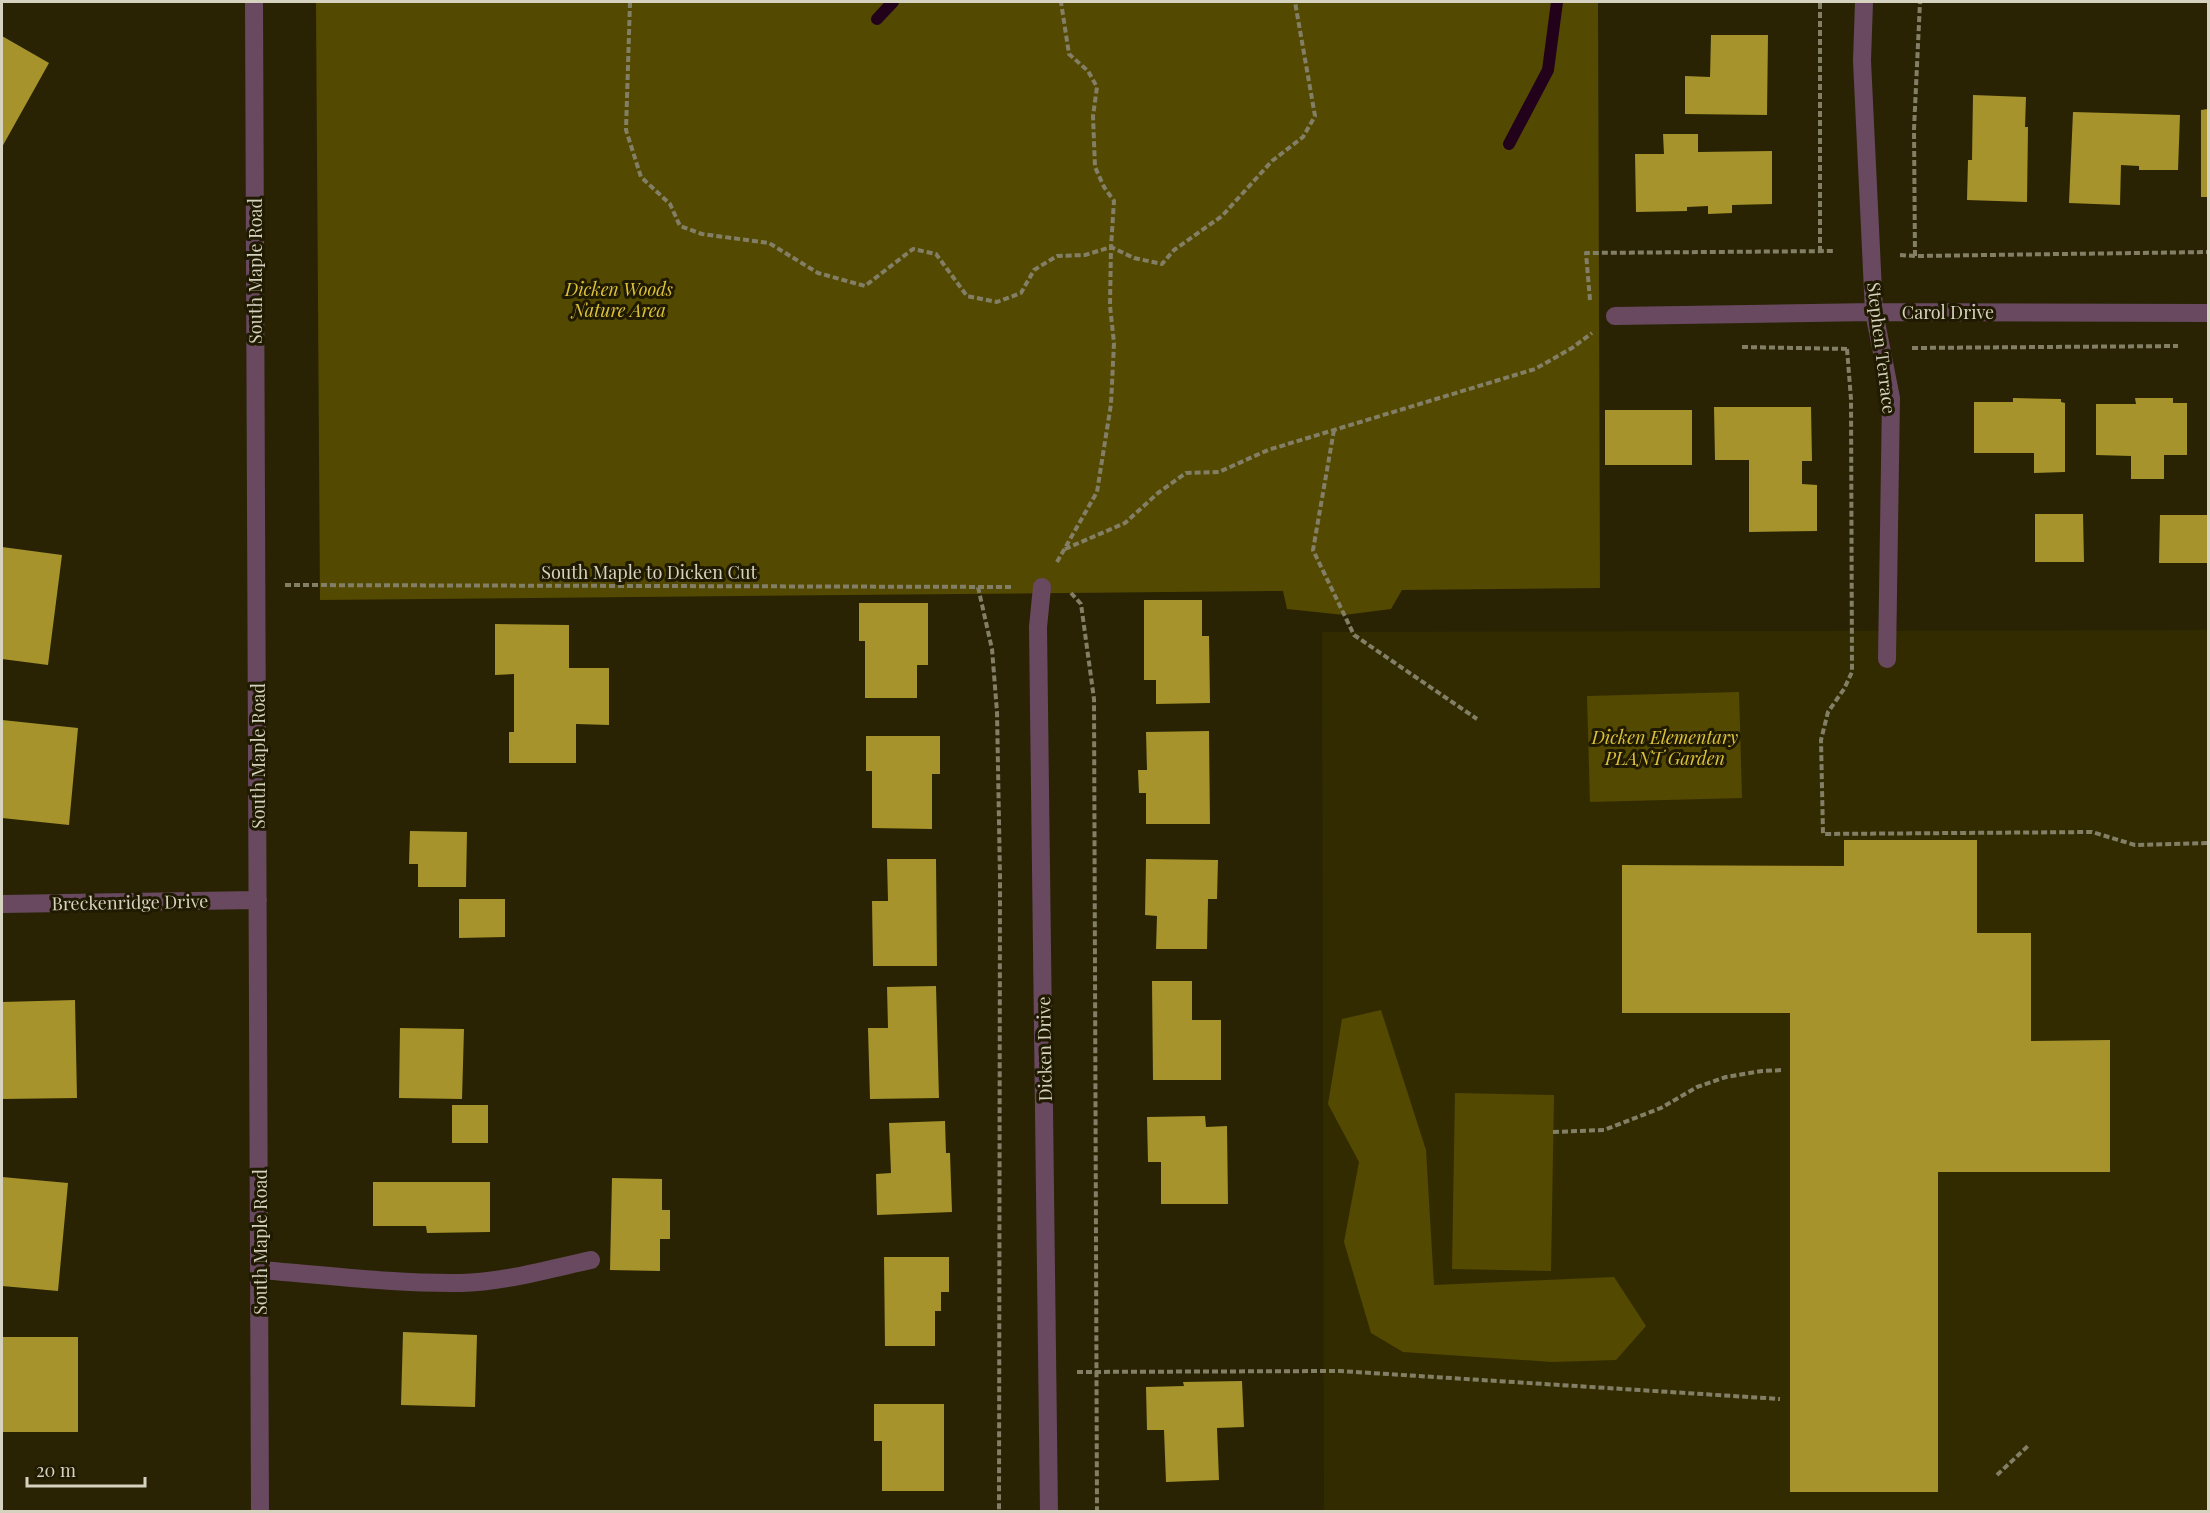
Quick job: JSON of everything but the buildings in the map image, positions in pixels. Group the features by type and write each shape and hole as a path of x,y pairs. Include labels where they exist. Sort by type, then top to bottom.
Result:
{"street":[{"name":"South Maple Road","path":"254,2 261,1512"},
{"name":"Stephen Terrace","path":"1864,2 1862,61 1874,312 1892,398 1887,659"},
{"name":"Carol Drive","path":"1615,316 1874,312 2208,313"},
{"name":"Dicken Drive","path":"1042,587 1038,627 1049,1512"},
{"name":"Breckenridge Drive","path":"2,904 258,900"},
{"path":"260,1270 368,1279 461,1283 499,1279 591,1260"}],"path":[{"path":"630,2 626,130 641,177 670,204 680,226 702,234 769,243 819,273 865,286 913,249 936,254 966,296 997,302 1022,293 1034,270 1057,256 1085,255 1111,247 1134,258 1162,264 1173,250 1222,216 1272,161 1303,137 1315,116 1295,2"},
{"path":"1061,2 1069,54 1088,71 1097,87 1093,116 1095,167 1104,187 1114,201 1110,306 1114,343 1111,404 1097,492 1064,549 1125,523 1158,493 1186,473 1219,472 1268,450 1535,369 1572,348 1615,316"},
{"path":"1820,2 1820,252"},
{"path":"1914,256 1914,129 1920,2"},
{"path":"1899,255 2208,252"},
{"path":"1912,348 2185,346"},
{"path":"1847,349 1851,399 1852,672 1844,689 1828,712 1821,740 1823,834 2092,832 2135,845 2208,843"},
{"path":"1334,430 1313,550 1354,635 1477,719"},
{"name":"South Maple to Dicken Cut","path":"257,586 322,584 1042,587"},
{"path":"978,587 992,649 998,712 999,1512"},
{"path":"1066,588 1081,604 1094,699 1097,1512"},
{"path":"1553,1131 1604,1130 1661,1108 1697,1087 1726,1077 1783,1070"},
{"path":"1076,1372 1340,1371 1780,1399"},
{"path":"1997,1475 2028,1446"}],"shaded area":[{"path":"2208,630 2208,1511 1324,1511 1322,632"}],"green space":[{"name":"Dicken Woods Nature Area","path":"316,2 1598,2 1600,588 1402,590 1391,609 1344,615 1287,609 1283,591 320,600"},
{"name":"Dicken Elementary PLANT Garden","path":"1739,692 1742,798 1590,802 1587,696"},
{"path":"1381,1010 1426,1150 1434,1285 1614,1277 1646,1326 1616,1360 1552,1362 1403,1352 1371,1333 1344,1242 1359,1162 1328,1104 1342,1019"},
{"path":"1455,1093 1554,1095 1551,1271 1452,1269"}],"waterway":[{"path":"877,19 893,2"},
{"path":"1509,144 1548,70 1557,2"}]}
